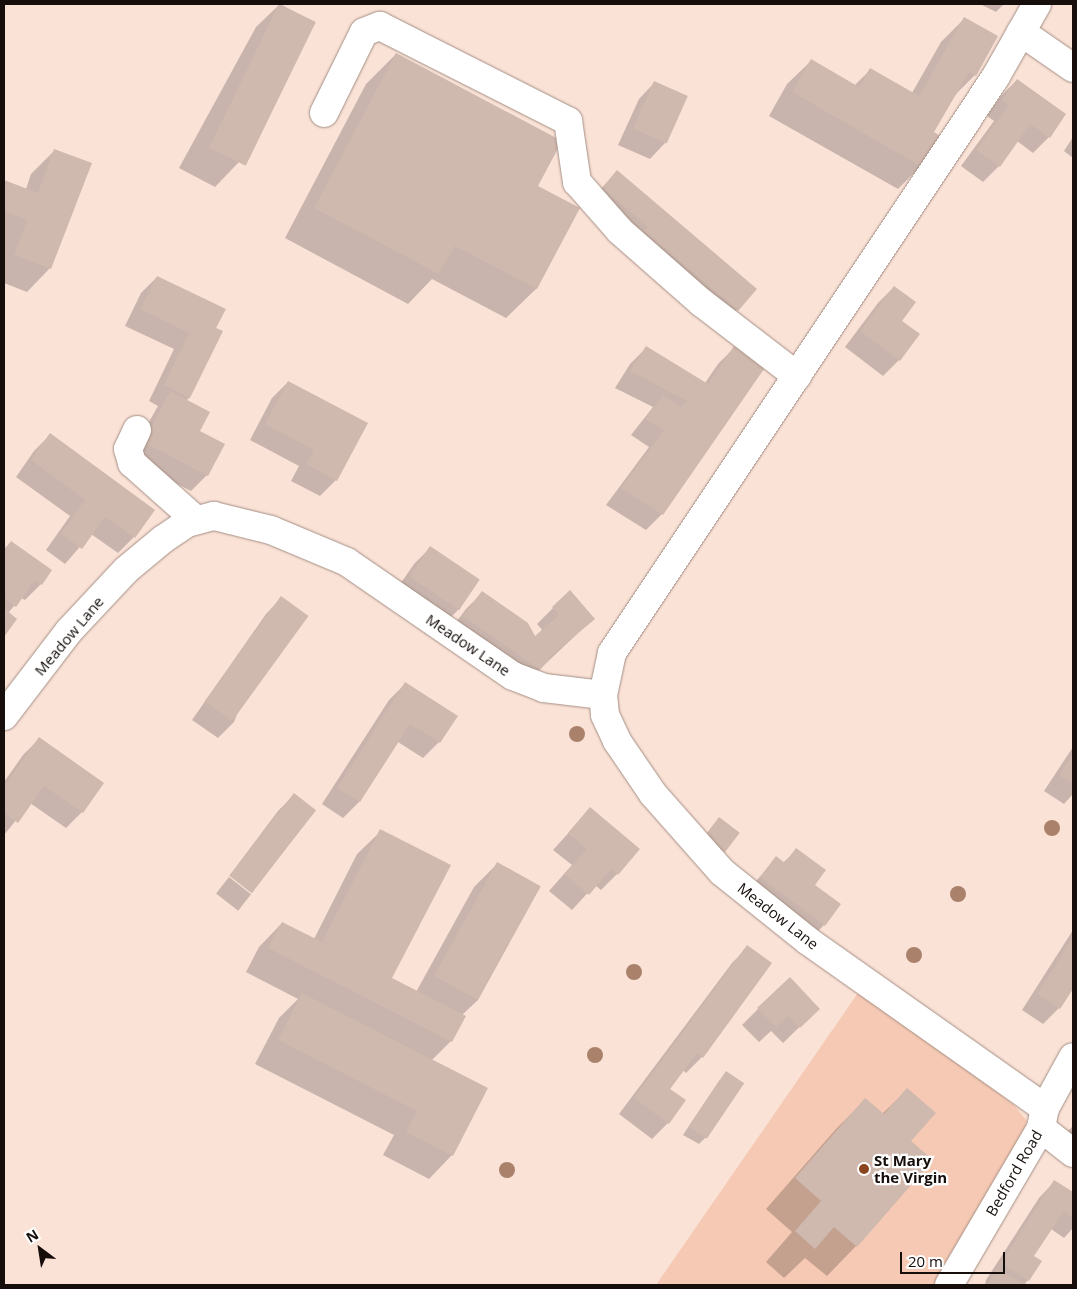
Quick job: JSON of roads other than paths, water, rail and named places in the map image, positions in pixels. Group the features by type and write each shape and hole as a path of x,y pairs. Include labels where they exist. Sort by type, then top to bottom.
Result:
{"street":[{"path":"603,696 612,653 995,78 1038,4"},
{"path":"324,113 364,32 380,26 568,121 577,182 620,231 702,303 797,376"},
{"path":"1022,32 1073,68"},
{"path":"137,430 128,450 132,463 196,520"},
{"name":"Meadow Lane","path":"4,716 70,631 126,570 162,540 188,523 214,516 271,530 347,562 513,676 544,688 603,696 605,715 618,741 653,794 722,872 808,941 1043,1118 1073,1153"},
{"name":"Bedford Road","path":"949,1285 1043,1118 1073,1058"}],"place":[{"name":"St Mary the Virgin","path":"864,1169"}]}
